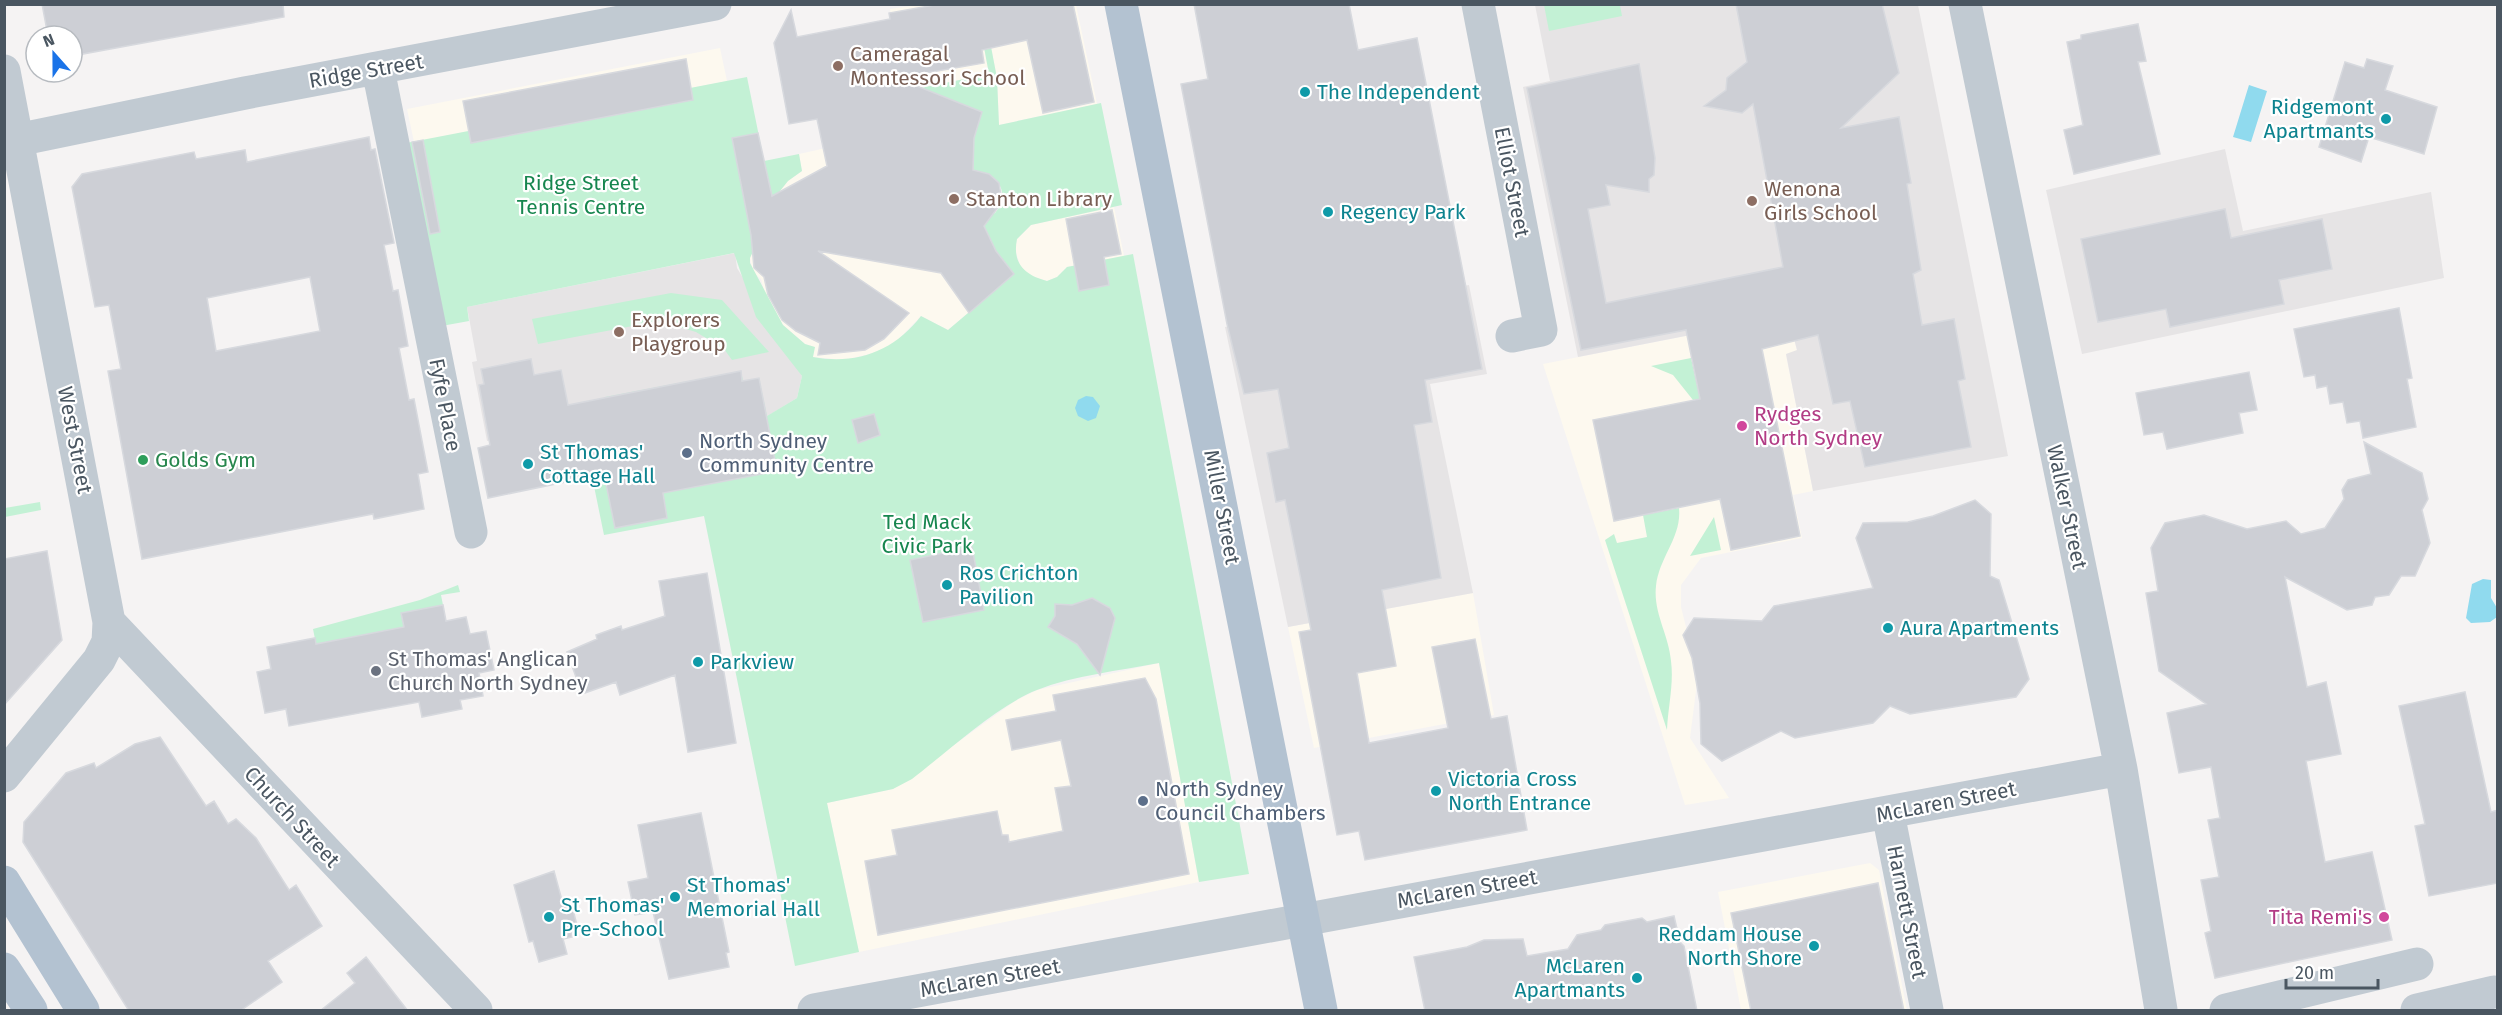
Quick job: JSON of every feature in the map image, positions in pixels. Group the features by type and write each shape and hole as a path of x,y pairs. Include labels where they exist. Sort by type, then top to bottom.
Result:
{"main road":[{"name":"Miller Street","path":"1121,4 1321,1011"},
{"path":"4,882 83,1011"},
{"path":"4,969 31,1011"}],"street":[{"name":"Ridge Street","path":"17,140 245,93 715,4"},
{"name":"Elliot Street","path":"1478,4 1541,330 1512,336"},
{"name":"Walker Street","path":"1965,4 2121,769 2161,1011"},
{"name":"Fyfe Place","path":"378,69 471,532"},
{"name":"West Street","path":"4,71 109,622 108,642 99,660 4,776"},
{"name":"Church Street","path":"109,622 476,1011"},
{"name":"McLaren Street","path":"814,1011 2121,769"},
{"name":"Harnett Street","path":"1888,813 1927,1011"},
{"path":"2226,1011 2417,964"},
{"path":"2417,1011 2494,992"}],"shaded area":[{"path":"917,5 976,5 989,74 922,88 982,112 974,138 973,172 989,174 999,183 1002,202 995,213 989,217 996,251 1014,274 948,330 921,316 893,345 878,352 844,360 813,357 814,347 805,344 783,325 765,294 761,279 753,272 750,258 780,191 788,181 802,171 799,154 844,144 906,91 890,9"},
{"path":"983,5 1076,5 1097,104 999,125 997,78"},
{"name":"Wenona Girls School","path":"1535,5 1918,5 2008,456 1813,491 1786,354 1797,350 1788,316 1578,357 1523,87 1550,81"},
{"path":"720,48 727,81 414,142 407,109"},
{"path":"2225,149 2243,231 2431,192 2444,278 2082,354 2046,190"},
{"path":"1114,207 1124,256 1067,267 1057,277 1047,281 1032,277 1021,268 1015,249 1017,239 1031,225"},
{"name":"Explorers Playgroup","path":"735,253 737,268 802,376 797,398 766,417 759,378 742,381 741,371 605,398 581,424 487,441 472,362 477,361 467,307"},
{"path":"1469,285 1487,374 1430,384 1473,593 1288,627 1225,327"},
{"path":"1788,316 1797,351 1786,355 1813,491 1793,495 1802,538 1701,558 1681,585 1681,607 1698,675 1690,738 1729,798 1685,805 1543,364"},
{"path":"1473,593 1494,715 1314,748 1288,627"},
{"path":"1159,663 1199,882 859,952 827,803 893,789 1015,701 1037,690"},
{"name":"Reddam House North Shore","path":"1870,863 1879,870 1907,1010 1741,1010 1718,892"}],"green space":[{"name":"Ted Mack Civic Park","path":"976,5 983,5 997,78 999,125 1101,103 1122,205 1031,225 1017,239 1016,255 1018,262 1027,272 1047,281 1057,277 1067,267 1133,254 1249,874 1199,882 1159,663 1082,677 1037,690 1006,706 912,779 893,789 827,803 859,952 795,966 704,516 604,535 579,413 607,408 605,397 741,371 743,381 759,378 767,416 797,398 802,376 756,317 734,253 467,307 469,321 436,327 401,144 747,77 764,161 799,154 802,171 788,181 780,191 750,258 750,263 783,325 805,344 815,347 813,357 845,359 859,357 887,346 899,338 921,316 948,330 1014,274 996,251 981,219 995,213 1002,198 1002,191 995,179 989,175 973,172 974,138 982,112 920,88 989,74"},
{"path":"1544,5 1620,5 1622,16 1549,31"},
{"path":"671,293 722,300 769,352 732,360 724,349 696,332 659,321 538,344 532,319"},
{"path":"1691,358 1700,399 1693,400 1673,375 1651,366"},
{"path":"40,502 41,510 5,517 5,508"},
{"path":"1679,508 1677,528 1661,566 1656,586 1657,605 1670,651 1672,670 1667,730 1605,540 1614,534 1617,543 1647,537 1643,515"},
{"path":"1714,517 1721,550 1690,556"},
{"path":"458,585 460,592 441,595 443,605 402,613 404,627 316,644 313,629 420,600"}],"water":[{"path":"2249,85 2267,91 2251,142 2233,137"},
{"path":"1086,396 1093,397 1100,406 1096,418 1088,421 1078,416 1075,408 1078,400"},
{"path":"2483,579 2491,580 2491,598 2497,608 2497,617 2490,622 2471,623 2466,618 2472,584"}],"building":[{"path":"42,4 283,4 284,17 84,54 84,24 46,24"},
{"path":"940,4 1073,4 1094,102 1043,113 1027,40 982,50 984,63 897,78 982,112 974,138 973,170 989,174 999,183 1002,202 984,226 996,251 1014,274 969,313 941,273 818,251 909,313 884,339 865,350 818,355 820,343 796,331 782,320 768,295 764,277 754,268 751,235 732,138 758,133 772,196 827,166 817,119 789,124 774,43 791,10 797,37 890,19 889,13"},
{"path":"1194,4 1349,4 1358,50 1417,38 1482,369 1425,380 1432,422 1414,425 1441,578 1382,590 1396,666 1357,673 1369,743 1448,728 1432,647 1475,639 1491,719 1507,716 1527,830 1365,860 1359,831 1337,835 1299,632 1311,630 1285,500 1276,502 1267,453 1289,448 1278,389 1244,394 1227,324 1181,84 1208,79"},
{"path":"1736,4 1882,4 1899,73 1841,128 1899,117 1911,183 1907,184 1921,270 1913,274 1922,325 1954,319 1965,379 1958,381 1971,447 1865,467 1850,401 1833,404 1818,335 1762,349 1800,536 1731,550 1720,499 1614,521 1593,420 1700,399 1686,330 1581,350 1527,88 1639,64 1655,158 1654,175 1649,179 1649,192 1606,185 1610,205 1588,209 1606,303 1783,267 1753,104 1742,113 1704,106 1726,90 1727,78 1747,62"},
{"path":"2138,24 2146,61 2138,62 2160,154 2074,174 2064,130 2083,125 2067,42 2081,39 2081,35"},
{"path":"686,59 693,100 471,143 463,101"},
{"name":"Ridgemont Apartmants","path":"2367,59 2393,66 2385,90 2437,107 2424,154 2369,137 2361,162 2319,147 2345,62 2364,68"},
{"path":"369,137 371,150 375,149 394,243 384,245 393,291 398,290 408,346 399,348 409,400 414,399 428,472 418,474 424,509 374,519 373,514 142,559 108,371 121,369 109,305 95,307 72,187 82,174 194,152 196,159 245,150 247,162","holes":["310,277 320,331 216,351 207,298"]},
{"path":"423,140 440,232 430,234 412,142"},
{"path":"2225,209 2231,238 2322,219 2332,269 2279,280 2284,304 2170,327 2166,309 2098,322 2081,239"},
{"path":"1112,210 1121,254 1104,257 1109,285 1079,291 1066,219"},
{"path":"2399,308 2412,378 2407,379 2416,427 2363,438 2360,421 2347,423 2343,402 2330,404 2327,386 2317,388 2315,375 2304,377 2294,329"},
{"path":"531,359 534,375 561,370 568,405 741,371 742,381 759,378 777,471 663,493 667,518 615,528 604,474 488,498 478,448 490,445 479,385 484,384 481,369"},
{"path":"2249,372 2257,410 2239,413 2243,433 2167,449 2163,432 2144,435 2136,393"},
{"path":"874,414 880,435 858,443 852,420"},
{"path":"2364,442 2422,473 2428,499 2422,510 2430,543 2415,576 2401,576 2389,595 2375,597 2372,605 2347,610 2285,577 2307,687 2326,682 2341,754 2306,761 2325,862 2372,852 2392,940 2215,978 2205,933 2211,931 2201,880 2219,877 2208,820 2220,818 2211,767 2179,773 2167,713 2206,704 2159,671 2146,593 2158,591 2151,548 2165,523 2204,515 2247,529 2286,521 2301,534 2325,528 2344,499 2342,490 2348,480 2371,474"},
{"name":"Aura Apartments","path":"1975,500 1991,514 1990,576 1999,580 2029,679 2016,697 1910,714 1890,706 1873,723 1795,738 1781,731 1722,761 1701,744 1700,703 1692,658 1683,635 1694,618 1762,621 1774,606 1873,588 1856,538 1863,523 1908,522 1933,516"},
{"name":"Ros Crichton Pavilion","path":"972,547 984,610 923,622 910,560"},
{"path":"47,551 62,640 4,705 4,559"},
{"name":"Parkview","path":"707,573 736,743 688,752 675,675 620,695 616,682 582,694 567,652 597,639 596,635 621,626 622,630 665,616 659,581"},
{"path":"1092,598 1110,608 1115,618 1100,675 1077,644 1048,627 1055,616 1055,604 1072,605"},
{"name":"St Thomas' Anglican Church North Sydney","path":"443,605 446,621 466,617 470,634 486,631 494,670 479,673 483,696 460,700 462,709 422,717 419,702 289,726 286,709 265,713 257,672 271,669 267,647 315,638 316,644 404,627 401,613"},
{"name":"North Sydney Council Chambers","path":"1145,678 1156,699 1189,874 878,935 865,861 897,855 892,830 997,811 1002,835 1008,835 1009,842 1063,831 1055,788 1071,786 1061,740 1012,750 1006,720 1056,711 1053,695"},
{"path":"2465,692 2491,812 2498,810 2498,883 2429,896 2415,826 2425,824 2399,706"},
{"path":"160,737 206,806 214,801 228,824 236,819 256,838 289,890 296,885 322,926 268,961 282,982 240,1011 129,1011 23,842 24,822 66,773 94,763 96,768 135,744"},
{"name":"St Thomas' Memorial Hall","path":"701,813 729,952 726,953 729,967 669,979 653,912 635,915 628,882 648,878 638,825"},
{"name":"St Thomas' Pre-School","path":"554,871 563,904 571,902 578,929 571,932 572,937 563,939 567,954 539,962 533,941 529,942 514,885"},
{"name":"Reddam House North Shore","path":"1878,883 1904,1011 1751,1011 1731,913"},
{"path":"1674,916 1680,942 1684,946 1697,1011 1425,1011 1414,957 1467,947 1484,940 1523,939 1527,956 1568,949 1577,935 1601,930 1605,925 1642,918 1647,922"},
{"path":"366,957 408,1011 320,1011 355,983 347,973"}],"place":[{"name":"Cameragal Montessori School","path":"838,66"},
{"name":"The Independent","path":"1305,92"},
{"name":"Ridgemont Apartmants","path":"2386,119"},
{"name":"Stanton Library","path":"954,199"},
{"name":"Wenona Girls School","path":"1752,201"},
{"name":"Regency Park","path":"1328,212"},
{"name":"Explorers Playgroup","path":"619,332"},
{"name":"Rydges North Sydney","path":"1742,426"},
{"name":"North Sydney Community Centre","path":"687,453"},
{"name":"Golds Gym","path":"143,460"},
{"name":"St Thomas' Cottage Hall","path":"528,464"},
{"name":"Ros Crichton Pavilion","path":"947,585"},
{"name":"Aura Apartments","path":"1888,628"},
{"name":"Parkview","path":"698,662"},
{"name":"St Thomas' Anglican Church North Sydney","path":"376,671"},
{"name":"Victoria Cross North Entrance","path":"1436,791"},
{"name":"North Sydney Council Chambers","path":"1143,801"},
{"name":"St Thomas' Memorial Hall","path":"675,897"},
{"name":"St Thomas' Pre-School","path":"549,917"},
{"name":"Tita Remi's","path":"2384,917"},
{"name":"Reddam House North Shore","path":"1814,946"},
{"name":"McLaren Apartmants","path":"1637,978"}],"park label":[{"name":"Ridge Street Tennis Centre","path":"581,195"}]}
